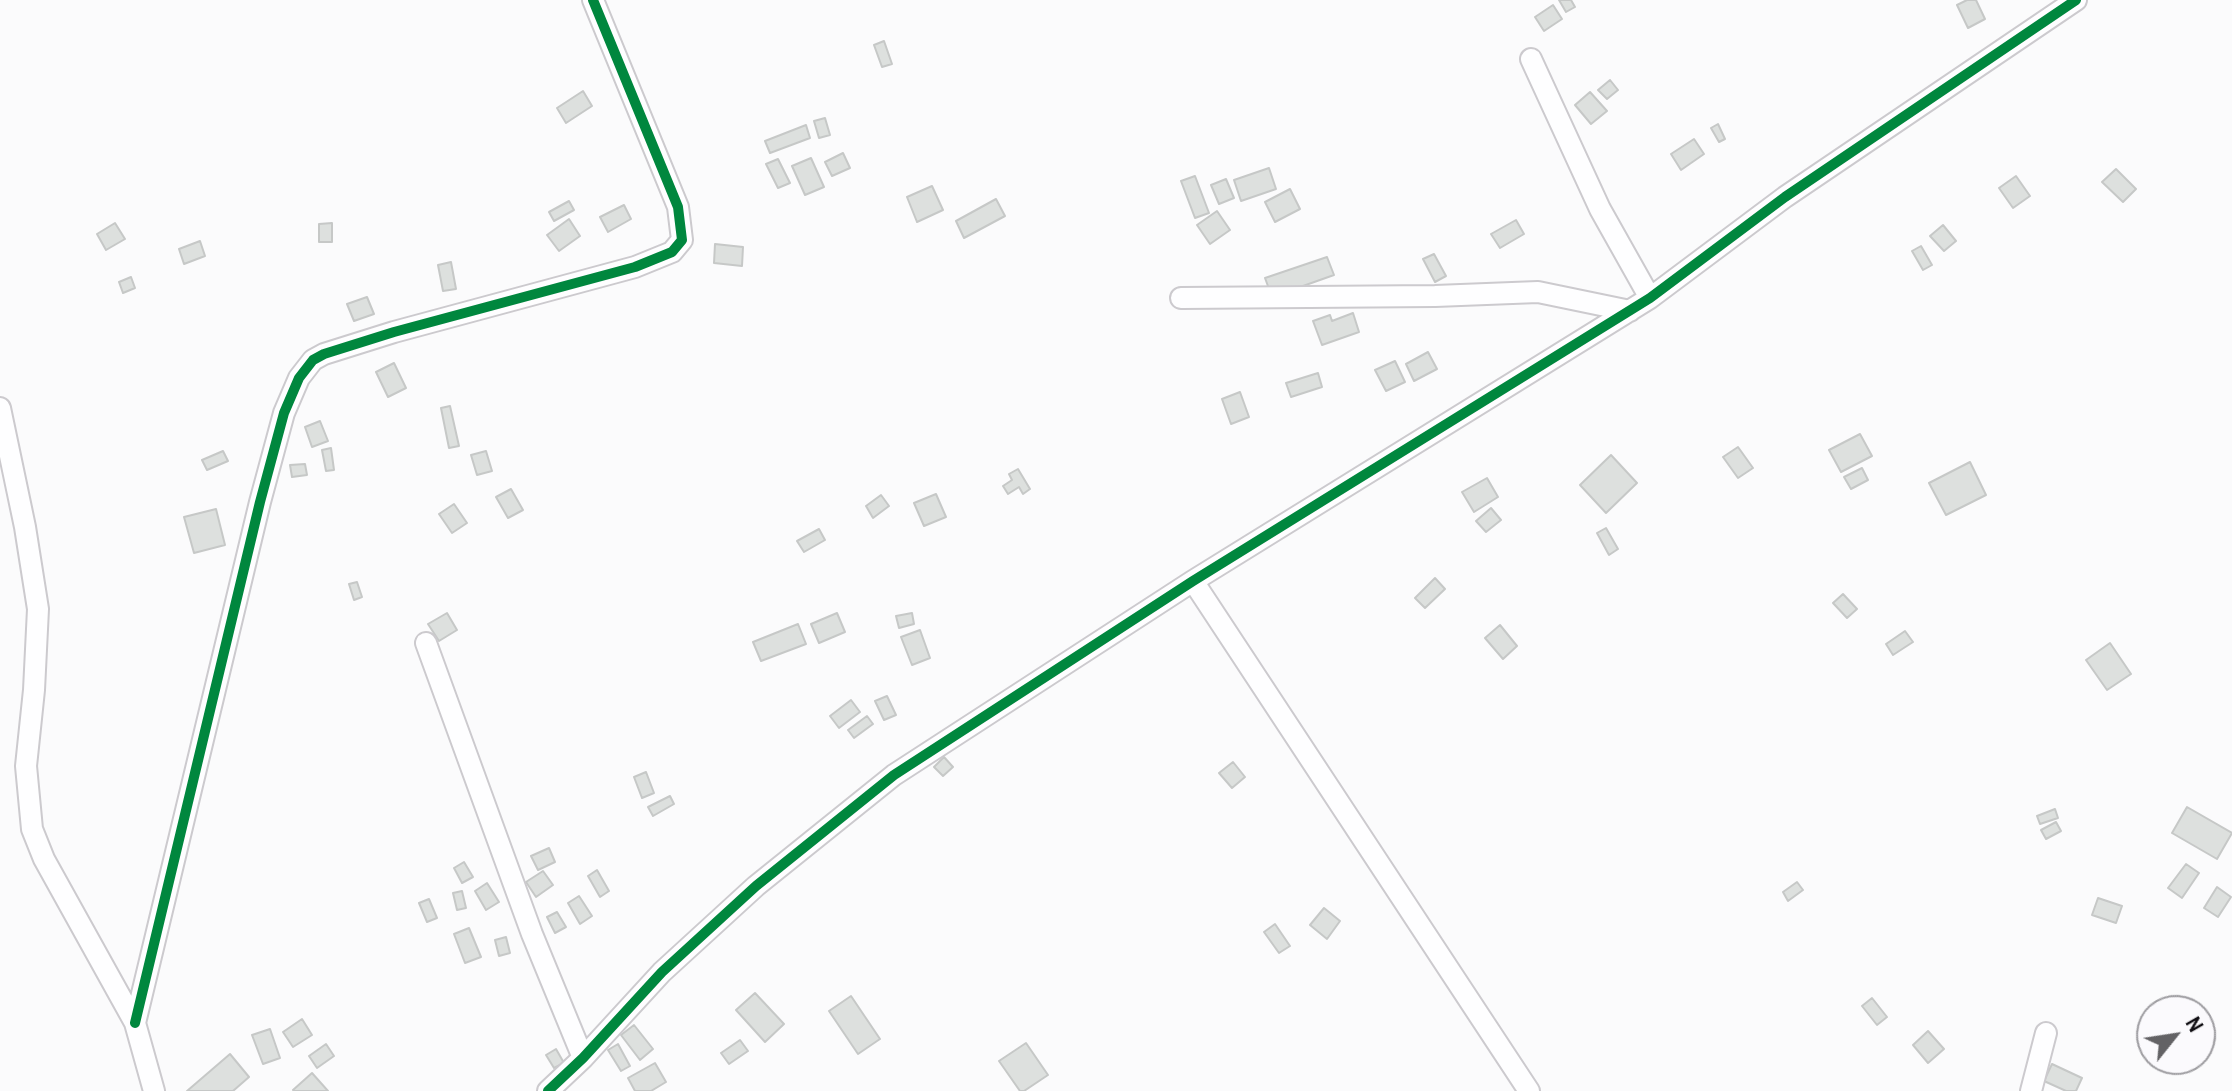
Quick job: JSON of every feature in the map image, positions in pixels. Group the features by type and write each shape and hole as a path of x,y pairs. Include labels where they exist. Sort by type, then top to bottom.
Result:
{"street":[{"path":"135,1023 260,502 284,413 299,378 313,360 324,354 635,267 672,252 682,240 678,207 593,0"},
{"path":"548,1091 583,1058 662,972 744,896 894,775 1193,581 1650,298 1785,197 2076,0"},
{"path":"1531,59 1600,209 1650,298"},
{"path":"1181,298 1538,292 1630,311"},
{"path":"0,408 25,527 38,609 26,766 32,829 44,859 135,1023 154,1091"},
{"path":"1193,581 1529,1091"},
{"path":"426,643 532,934 583,1058"},
{"path":"2031,1091 2046,1033"}],"building":[{"path":"1559,0 1571,0 1575,7 1566,12"},
{"path":"1976,0 1985,19 1968,28 1957,5"},
{"path":"1553,5 1562,19 1544,31 1535,17"},
{"path":"884,41 892,64 882,67 874,45"},
{"path":"1610,80 1618,90 1607,99 1598,90"},
{"path":"583,91 592,106 566,123 557,108"},
{"path":"1590,92 1607,111 1591,124 1575,105"},
{"path":"825,118 830,135 819,138 814,121"},
{"path":"1718,124 1725,139 1719,142 1711,128"},
{"path":"806,125 810,138 770,153 765,141"},
{"path":"1694,139 1704,154 1681,170 1671,154"},
{"path":"843,153 850,168 832,176 825,162"},
{"path":"811,158 824,187 805,195 792,166"},
{"path":"778,159 790,183 778,188 766,164"},
{"path":"1269,168 1276,189 1241,201 1234,180"},
{"path":"2116,169 2136,189 2123,202 2102,182"},
{"path":"1195,176 1209,213 1195,218 1181,181"},
{"path":"2016,176 2030,196 2013,208 1999,188"},
{"path":"1226,179 1234,198 1219,204 1211,185"},
{"path":"932,186 943,210 917,222 907,197"},
{"path":"1290,189 1300,209 1275,222 1265,202"},
{"path":"996,199 1005,216 964,238 956,221"},
{"path":"569,201 574,210 554,221 549,212"},
{"path":"624,205 631,219 608,232 600,217"},
{"path":"1217,211 1230,230 1210,244 1197,225"},
{"path":"569,219 580,236 559,251 547,235"},
{"path":"1516,220 1524,234 1500,248 1491,234"},
{"path":"115,223 125,239 106,250 97,234"},
{"path":"332,223 332,242 319,242 319,224"},
{"path":"1943,225 1956,241 1944,251 1930,236"},
{"path":"200,241 205,256 184,264 179,249"},
{"path":"715,244 743,247 742,266 714,263"},
{"path":"1921,246 1932,265 1923,270 1912,251"},
{"path":"1434,254 1446,276 1435,282 1423,259"},
{"path":"1327,257 1334,275 1272,297 1265,278"},
{"path":"451,262 456,289 443,291 438,265"},
{"path":"131,277 135,288 123,293 119,282"},
{"path":"367,297 374,314 354,321 347,304"},
{"path":"1353,313 1359,332 1322,345 1313,321 1330,315 1332,321"},
{"path":"1428,352 1437,369 1414,381 1406,364"},
{"path":"1395,361 1405,382 1386,391 1375,370"},
{"path":"394,363 406,388 388,397 376,372"},
{"path":"1318,373 1322,387 1291,397 1286,383"},
{"path":"1240,392 1249,417 1231,424 1222,399"},
{"path":"450,406 459,446 449,448 441,408"},
{"path":"320,421 328,441 312,447 305,427"},
{"path":"1860,434 1872,456 1841,472 1829,450"},
{"path":"1738,447 1753,468 1738,478 1723,457"},
{"path":"331,448 334,470 326,471 322,450"},
{"path":"223,451 228,461 207,470 202,460"},
{"path":"486,451 492,471 477,475 471,455"},
{"path":"1611,455 1637,483 1606,513 1580,485"},
{"path":"1970,462 1986,495 1946,515 1929,483"},
{"path":"305,464 307,475 292,477 290,465"},
{"path":"1862,468 1868,480 1851,489 1844,477"},
{"path":"1018,469 1030,489 1023,494 1019,487 1008,494 1003,486 1012,480 1009,474"},
{"path":"1487,478 1498,497 1474,512 1462,492"},
{"path":"511,489 523,510 508,518 496,497"},
{"path":"936,494 946,517 924,526 914,503"},
{"path":"881,495 889,506 873,518 866,506"},
{"path":"454,504 467,523 452,533 439,514"},
{"path":"1491,508 1501,520 1486,532 1476,521"},
{"path":"216,509 225,545 194,553 184,517"},
{"path":"1606,528 1618,549 1609,555 1597,533"},
{"path":"819,529 825,540 804,552 797,541"},
{"path":"1435,578 1445,589 1425,608 1415,598"},
{"path":"357,582 362,597 354,600 349,584"},
{"path":"1843,594 1857,609 1847,618 1833,603"},
{"path":"447,613 457,630 439,641 428,624"},
{"path":"837,613 845,632 819,643 811,624"},
{"path":"912,613 914,624 899,628 896,616"},
{"path":"798,624 806,644 761,661 753,642"},
{"path":"1500,625 1517,646 1503,659 1485,638"},
{"path":"920,630 930,658 912,665 901,637"},
{"path":"1905,631 1913,642 1893,655 1886,644"},
{"path":"2110,643 2131,674 2107,690 2086,660"},
{"path":"887,696 896,715 884,720 875,701"},
{"path":"851,700 860,712 839,728 830,716"},
{"path":"867,716 873,724 854,738 848,730"},
{"path":"944,757 953,767 943,776 934,767"},
{"path":"1233,762 1245,777 1232,788 1219,773"},
{"path":"646,772 654,793 642,798 634,777"},
{"path":"670,796 674,804 653,816 648,807"},
{"path":"2187,807 2232,833 2217,859 2172,833"},
{"path":"2055,809 2058,818 2040,824 2037,816"},
{"path":"2056,822 2061,831 2046,839 2041,830"},
{"path":"549,848 555,862 538,870 531,856"},
{"path":"464,862 473,877 462,883 454,868"},
{"path":"2186,864 2199,873 2182,898 2168,888"},
{"path":"597,870 609,891 600,897 588,876"},
{"path":"543,871 553,885 536,897 526,882"},
{"path":"1797,882 1803,890 1788,901 1783,892"},
{"path":"487,883 499,902 486,910 475,891"},
{"path":"2217,887 2231,897 2218,917 2204,908"},
{"path":"462,891 466,908 457,910 453,893"},
{"path":"579,896 592,916 580,924 568,903"},
{"path":"2098,898 2122,906 2116,923 2092,915"},
{"path":"429,899 437,918 427,922 419,903"},
{"path":"1324,908 1340,921 1327,939 1310,925"},
{"path":"557,912 566,927 555,933 547,917"},
{"path":"1275,924 1290,946 1279,953 1264,932"},
{"path":"469,928 481,957 465,963 454,934"},
{"path":"506,937 510,953 499,956 495,940"},
{"path":"755,993 784,1024 765,1042 736,1010"},
{"path":"851,996 880,1039 858,1054 829,1011"},
{"path":"1872,998 1887,1017 1877,1025 1862,1006"},
{"path":"302,1019 312,1035 293,1047 283,1032"},
{"path":"634,1025 653,1049 640,1060 621,1035"},
{"path":"270,1029 280,1058 263,1064 252,1035"},
{"path":"1928,1031 1944,1049 1928,1063 1913,1045"},
{"path":"740,1040 748,1051 729,1064 721,1053"},
{"path":"1026,1043 1048,1075 1020,1091 999,1061"},
{"path":"326,1044 334,1056 317,1068 309,1056"},
{"path":"618,1044 630,1066 621,1071 608,1050"},
{"path":"556,1049 564,1063 554,1068 546,1055"},
{"path":"230,1054 249,1077 233,1091 187,1091"},
{"path":"655,1063 666,1082 651,1091 635,1091 628,1078"},
{"path":"2052,1064 2082,1078 2076,1091 2066,1091 2044,1081"},
{"path":"312,1073 328,1091 293,1090"}],"cycle path":[{"path":"135,1023 260,502 284,413 299,378 313,360 324,354 635,267 672,252 682,240 678,207 593,0"},
{"path":"548,1091 583,1058 662,972 756,886 894,775 1193,581 1650,298 1785,197 2076,0"}]}
